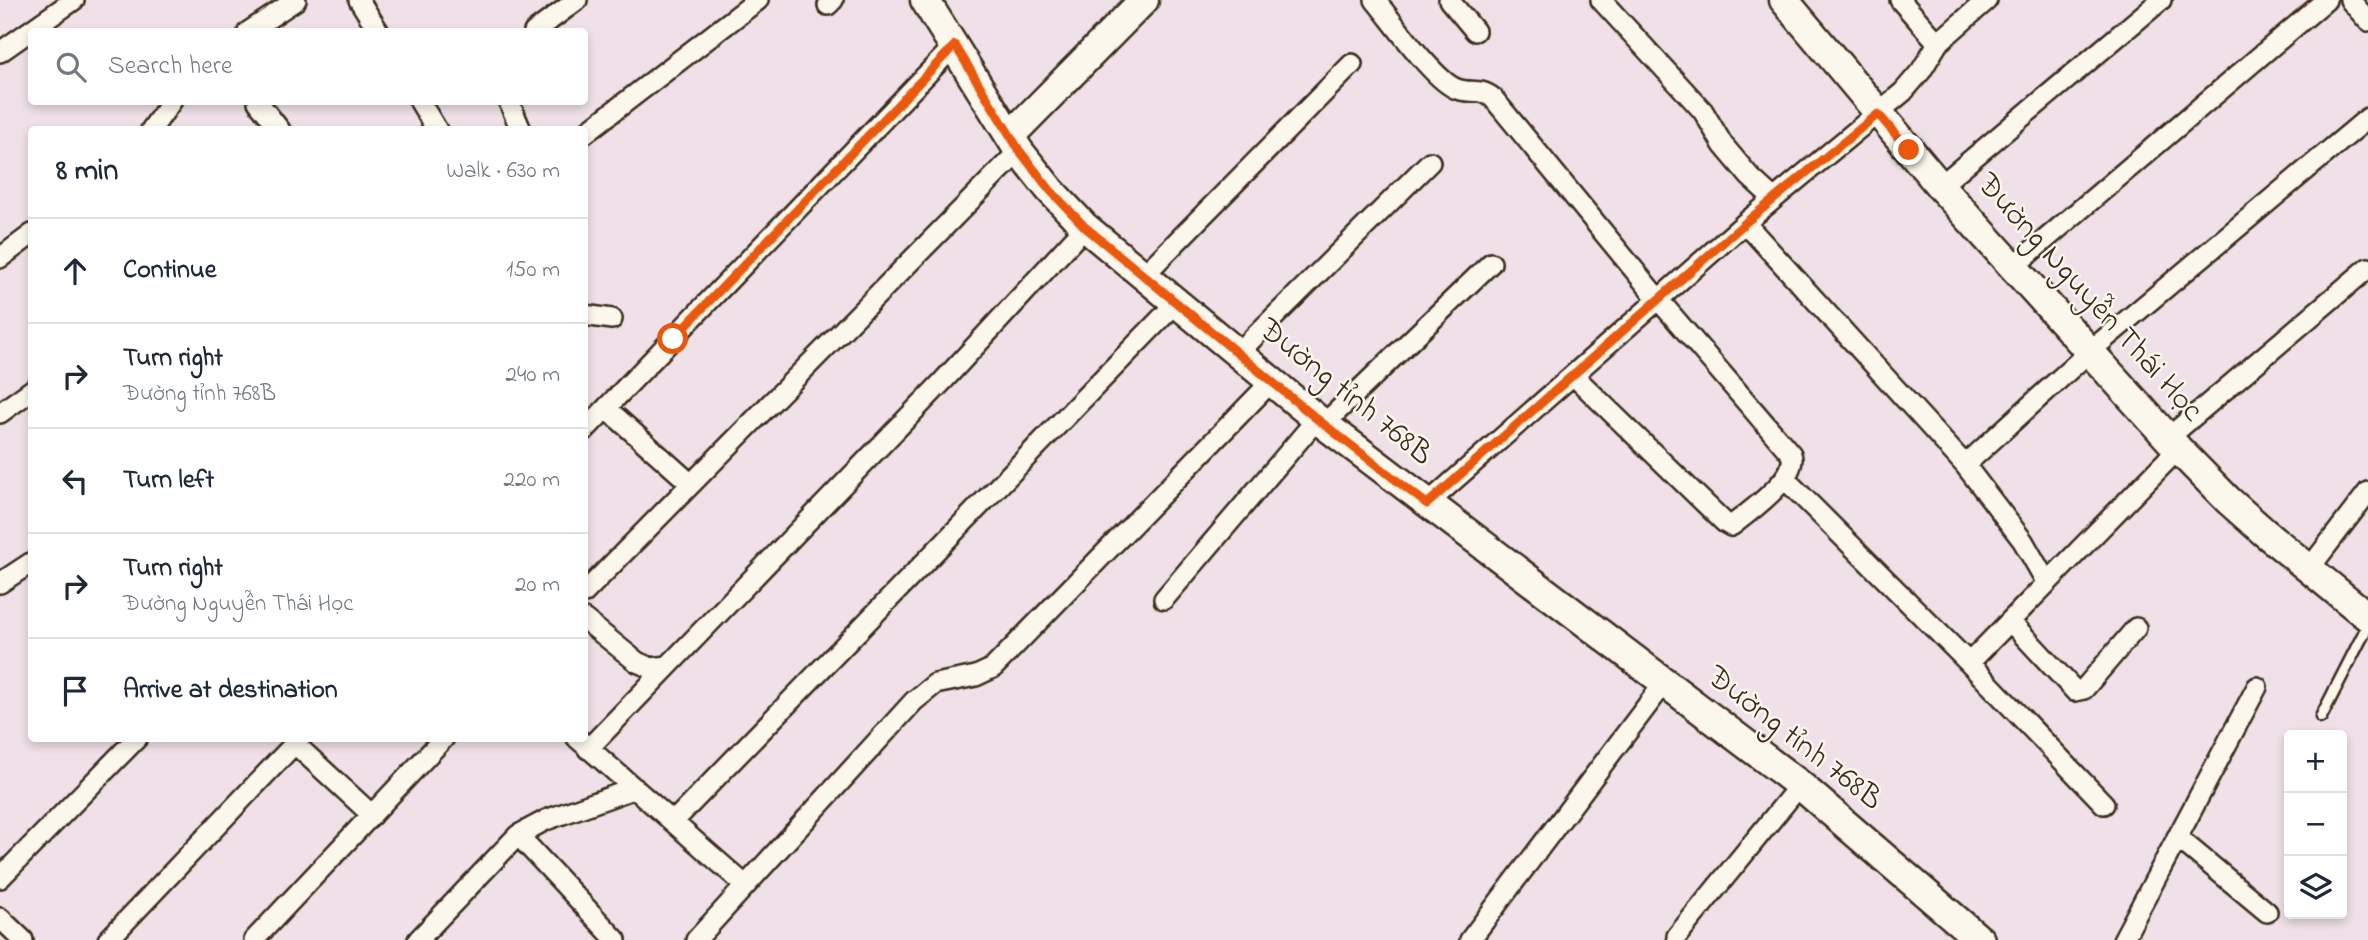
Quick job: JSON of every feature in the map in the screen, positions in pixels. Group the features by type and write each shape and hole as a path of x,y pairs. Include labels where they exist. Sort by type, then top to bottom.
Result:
{"street":[{"path":"34,28 74,0"},
{"path":"254,28 296,0"},
{"path":"359,0 376,28"},
{"path":"539,28 576,0"},
{"path":"588,131 758,0"},
{"name":"Đường tỉnh 768B","path":"925,0 1015,143 1050,190 1085,227 1321,421 1427,504 1800,785 1980,940"},
{"path":"588,589 1015,143 1144,0"},
{"path":"1375,0 1440,78 1457,90 1477,90 1486,92 1493,98 1658,299 1791,454 1794,460 1792,467 1785,479 1731,526 1573,375"},
{"path":"1449,0 1475,32"},
{"path":"1601,0 1703,111 1723,145 1750,177 1774,199"},
{"name":"Đường Nguyễn Thái Học","path":"1784,0 1940,186 2173,444 2228,500 2368,617"},
{"path":"1900,0 1938,43"},
{"path":"1427,504 1745,223 1878,114 1913,82 1938,43 1987,0"},
{"path":"1940,186 2161,0"},
{"path":"2013,267 2326,0"},
{"path":"2350,0 2368,21"},
{"path":"0,52 28,32"},
{"path":"588,426 955,45"},
{"path":"1143,275 1352,64"},
{"path":"154,126 169,105"},
{"path":"260,105 277,126"},
{"path":"422,105 435,126"},
{"path":"510,105 519,126"},
{"path":"1965,465 2089,352 2368,118"},
{"path":"1238,353 1430,162"},
{"path":"1745,223 1965,465 2023,541 2047,583"},
{"path":"588,738 668,666 933,391 1085,227"},
{"path":"0,258 28,236"},
{"path":"1164,599 1321,421 1491,263"},
{"path":"1969,663 2047,583 2173,444 2368,268"},
{"path":"673,822 1177,302"},
{"path":"588,315 612,319"},
{"path":"696,940 914,701 935,684 976,676 993,668 1272,381"},
{"path":"0,413 28,393"},
{"path":"606,408 691,484"},
{"path":"1785,479 1969,663 2104,804"},
{"path":"2309,569 2368,492"},
{"path":"0,583 28,565"},
{"path":"2010,621 2075,691 2084,689 2136,628"},
{"path":"588,622 637,662 651,668 668,666"},
{"path":"1470,940 1665,682"},
{"path":"2123,940 2257,687"},
{"path":"0,878 133,742"},
{"path":"108,940 296,742"},
{"path":"298,742 372,815"},
{"path":"254,940 440,742"},
{"path":"583,743 745,885"},
{"path":"1677,936 1800,785"},
{"path":"418,940 518,835 546,820 635,788"},
{"path":"518,835 616,940"},
{"path":"2177,837 2267,912"},
{"path":"0,918 22,940"}],"lane":[{"path":"2321,717 2368,625"}],"route":[{"path":"673,339 955,45 1019,150 1050,190 1085,227 1317,419 1427,504 1745,223 1878,114 1909,150"}]}
